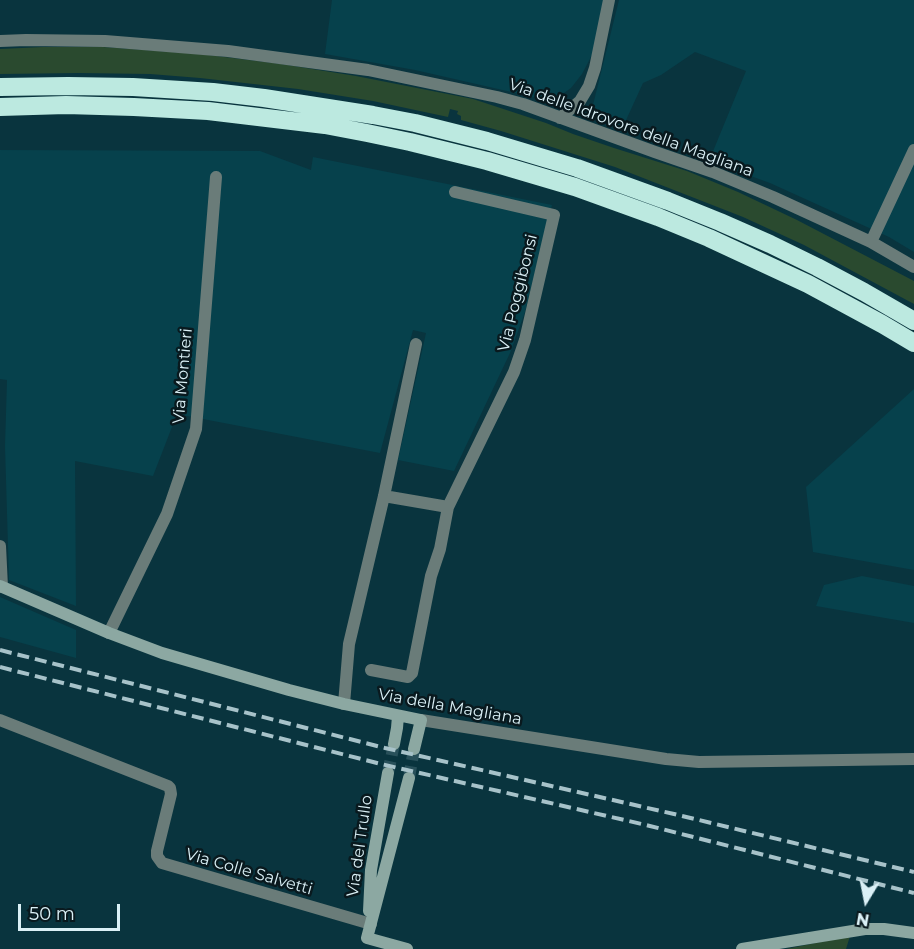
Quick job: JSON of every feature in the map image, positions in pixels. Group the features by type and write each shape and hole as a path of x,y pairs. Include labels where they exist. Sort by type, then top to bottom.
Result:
{"highway":[{"path":"0,87 133,87 245,96 373,115 487,141 577,168 720,222 817,267 914,321"},
{"path":"0,107 66,105 171,108 220,113 367,133 487,161 575,187 700,234 808,284 914,343"}],"main road":[{"name":"Via della Magliana","path":"1,587 109,633 194,663 344,704 421,720"},
{"path":"394,744 398,716"},
{"path":"414,748 421,720"},
{"name":"Via del Trullo","path":"371,924 369,909 371,870 388,773"},
{"name":"Via del Trullo","path":"406,949 367,938 409,778"},
{"path":"742,949 866,929 914,933"}],"street":[{"path":"560,118 580,101 589,86 609,0"},
{"name":"Via delle Idrovore della Magliana","path":"0,41 141,43 228,51 368,70 496,97 523,104 713,172 871,242 914,267"},
{"path":"871,242 914,150"},
{"name":"Via Montieri","path":"109,633 167,514 196,429 216,177"},
{"name":"Via Poggibonsi","path":"448,507 520,357 554,215 455,192"},
{"path":"344,704 349,644 384,496 416,344"},
{"path":"371,670 408,677 412,673 431,576 441,549 448,507 384,496"},
{"path":"0,546 1,587"},
{"name":"Via Colle Salvetti","path":"0,720 168,786 171,794 157,851 157,856 162,863 371,924"},
{"name":"Via della Magliana","path":"421,720 666,759 699,762 914,759"}],"shaded area":[{"path":"332,0 604,0 593,53 582,74 571,88 561,95 542,99 415,70 325,54"},
{"path":"619,0 914,0 914,252 889,237 770,183 709,161 746,71 695,52 661,75 643,83 622,129 590,117"},
{"path":"0,150 260,151 311,170 313,157 552,205 525,312 510,353 454,471 398,460 426,333 413,330 380,453 177,414 153,476 75,461 76,606 9,580 5,446 7,380 0,379"},
{"path":"914,389 914,570 813,552 806,487"},
{"path":"862,576 914,586 914,623 816,606 824,585"},
{"path":"0,597 76,630 76,658 0,637"}],"green space":[{"path":"103,47 200,54 356,76 473,99 687,171 738,192 914,281 914,304 804,245 743,217 615,167 461,120 461,116 457,114 458,111 450,109 448,117 373,101 298,89 200,78 150,74 0,74 0,49"},
{"path":"850,936 846,949 786,949"}],"tunnel":[{"path":"388,773 394,744"},
{"path":"409,778 414,749"}],"railway":[{"path":"0,650 385,748 914,872"},
{"path":"0,667 381,764 646,825 914,893"}]}
